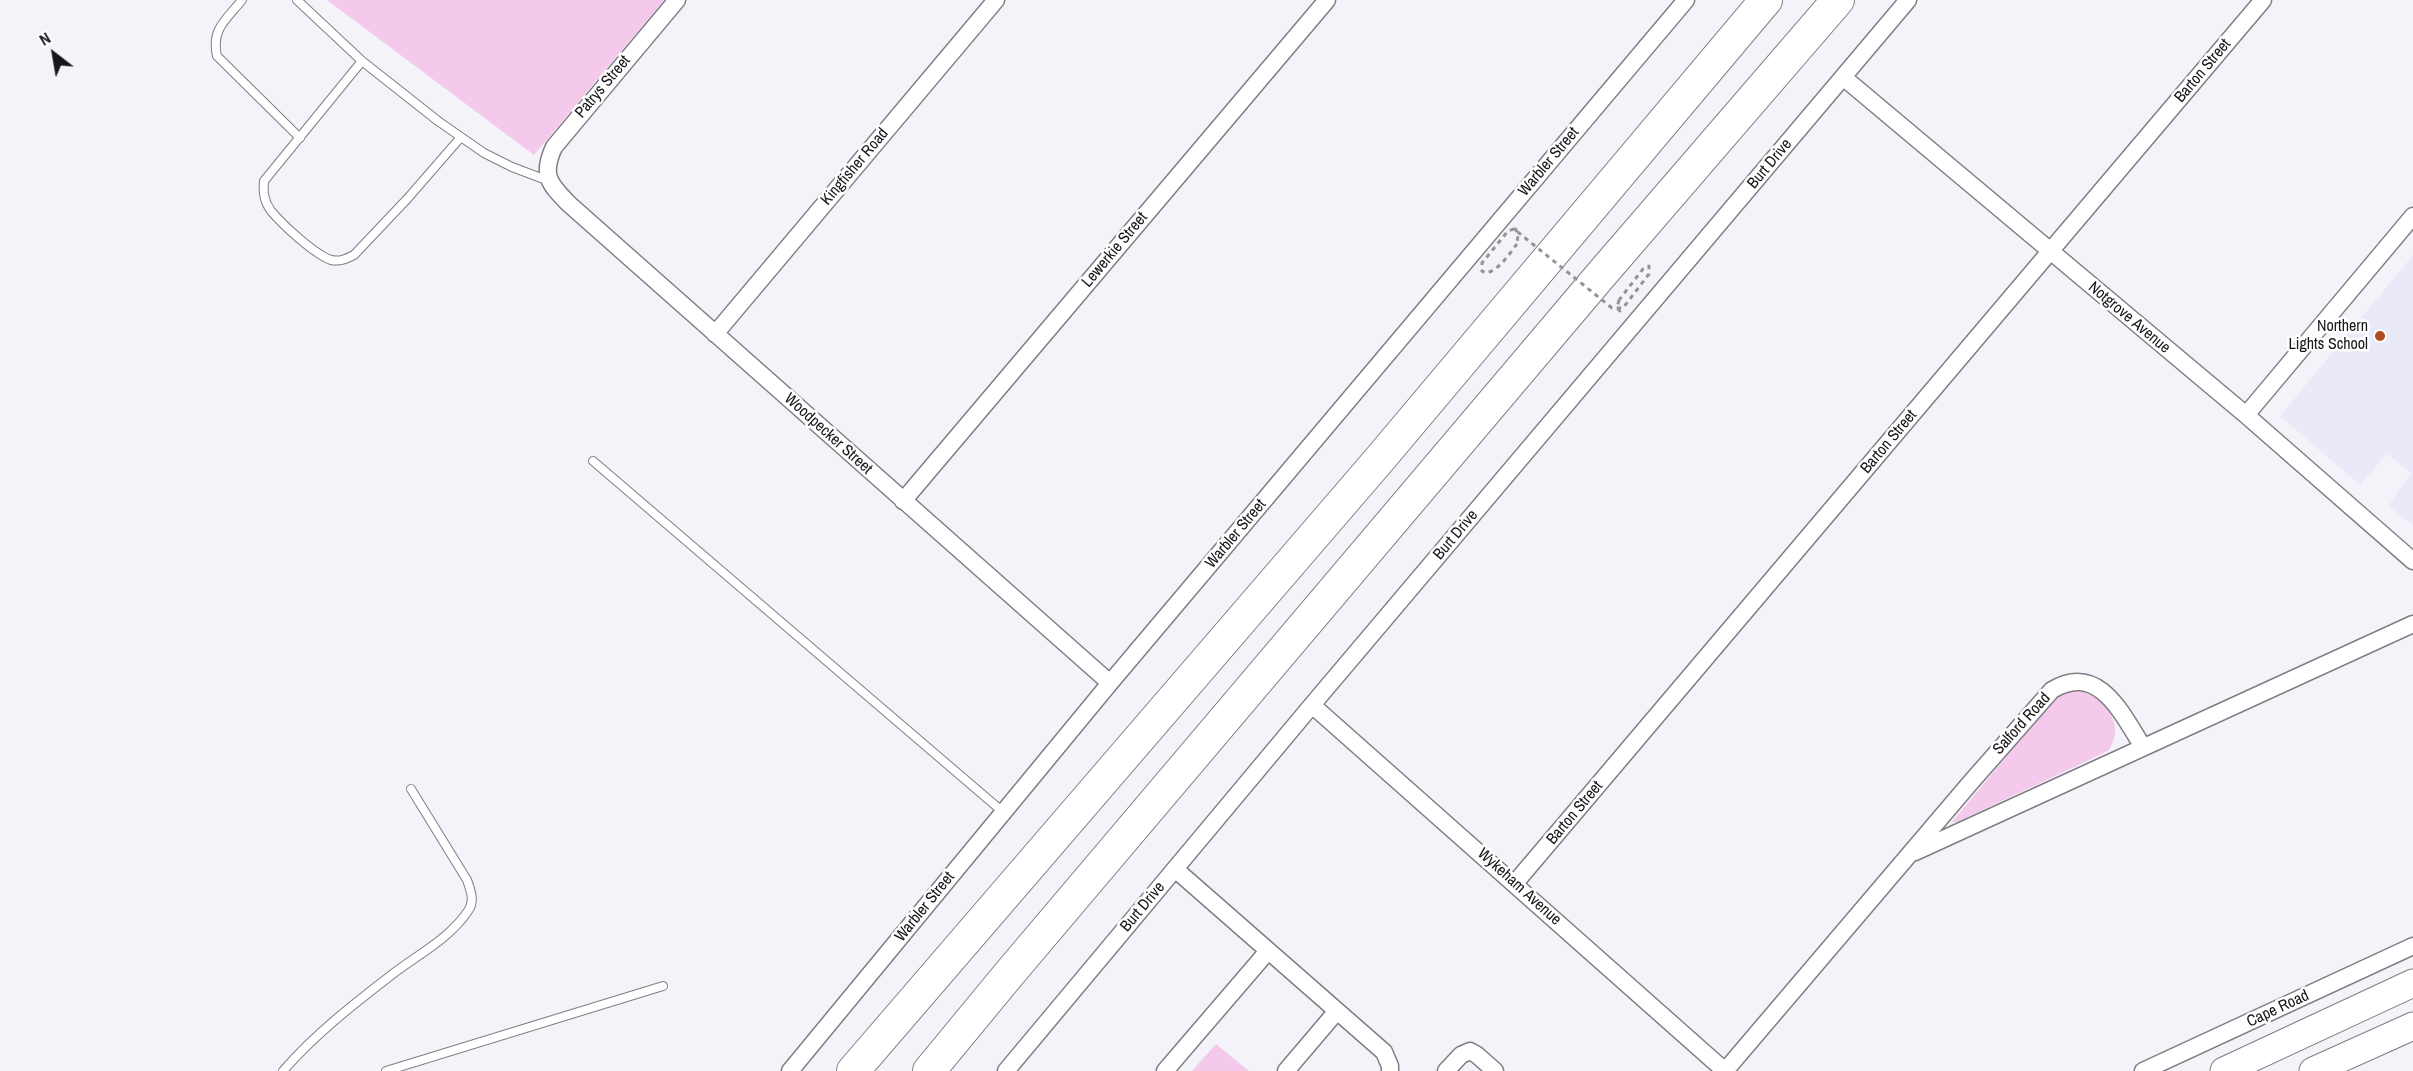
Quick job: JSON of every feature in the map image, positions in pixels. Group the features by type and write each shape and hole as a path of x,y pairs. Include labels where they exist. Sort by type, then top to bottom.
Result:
{"highway":[{"path":"1694,84 1756,0"},
{"path":"853,1071 1371,469 1766,0"},
{"path":"929,1071 1585,294 1838,0"}],"main road":[{"name":"Cape Road","path":"2224,1071 2413,983"},
{"path":"2313,1071 2413,1026"}],"street":[{"name":"Patrys Street","path":"550,181 546,172 547,162 554,147 677,0"},
{"name":"Kingfisher Road","path":"715,334 996,0"},
{"name":"Lewerkie Street","path":"903,501 1327,0"},
{"name":"Warbler Street","path":"790,1071 1110,683 1686,0"},
{"name":"Burt Drive","path":"1006,1071 1908,0"},
{"name":"Barton Street","path":"1515,883 2263,0"},
{"name":"Notgrove Avenue","path":"1843,77 2246,415 2413,561"},
{"name":"Woodpecker Street","path":"550,181 569,204 1110,683"},
{"path":"2246,415 2413,216"},
{"name":"Salford Road","path":"1911,854 2413,624"},
{"name":"Salford Road","path":"1725,1071 2042,699 2062,684 2084,682 2097,686 2121,711 2143,747"},
{"name":"Wykeham Avenue","path":"1312,705 1725,1071"},
{"path":"1175,869 1384,1052 1390,1071"},
{"name":"Cape Road","path":"2143,1071 2413,946"},
{"path":"1165,1071 1268,951"},
{"path":"1286,1071 1337,1011"},
{"path":"1446,1071 1461,1055 1470,1051 1495,1071"}],"lane":[{"path":"242,0 215,34 217,56 300,138"},
{"path":"297,0 362,62 461,137 484,153 512,167 550,181"},
{"path":"362,62 264,181 263,192 266,203 278,219 321,255 331,260 342,261 354,255 461,137"},
{"path":"593,460 1003,812"},
{"path":"283,1071 328,1026 439,941 470,909 472,895 467,880 411,789"},
{"path":"386,1071 663,986"}],"path":[{"path":"1517,244 1495,270 1485,273 1482,271 1482,263 1508,231 1514,229 1612,308 1623,308 1649,274 1648,267 1643,269 1619,300"}],"shaded area":[{"path":"327,0 664,0 534,155"},
{"name":"Northern Lights School","path":"2413,255 2413,525 2388,506 2411,473 2387,454 2360,485 2280,416"},
{"path":"2074,691 2094,697 2109,712 2114,721 2115,731 2108,751 1957,822 1952,822 2054,699 2063,693"},
{"path":"1216,1044 1249,1071 1192,1071"}],"place":[{"name":"Northern Lights School","path":"2380,336"}]}
